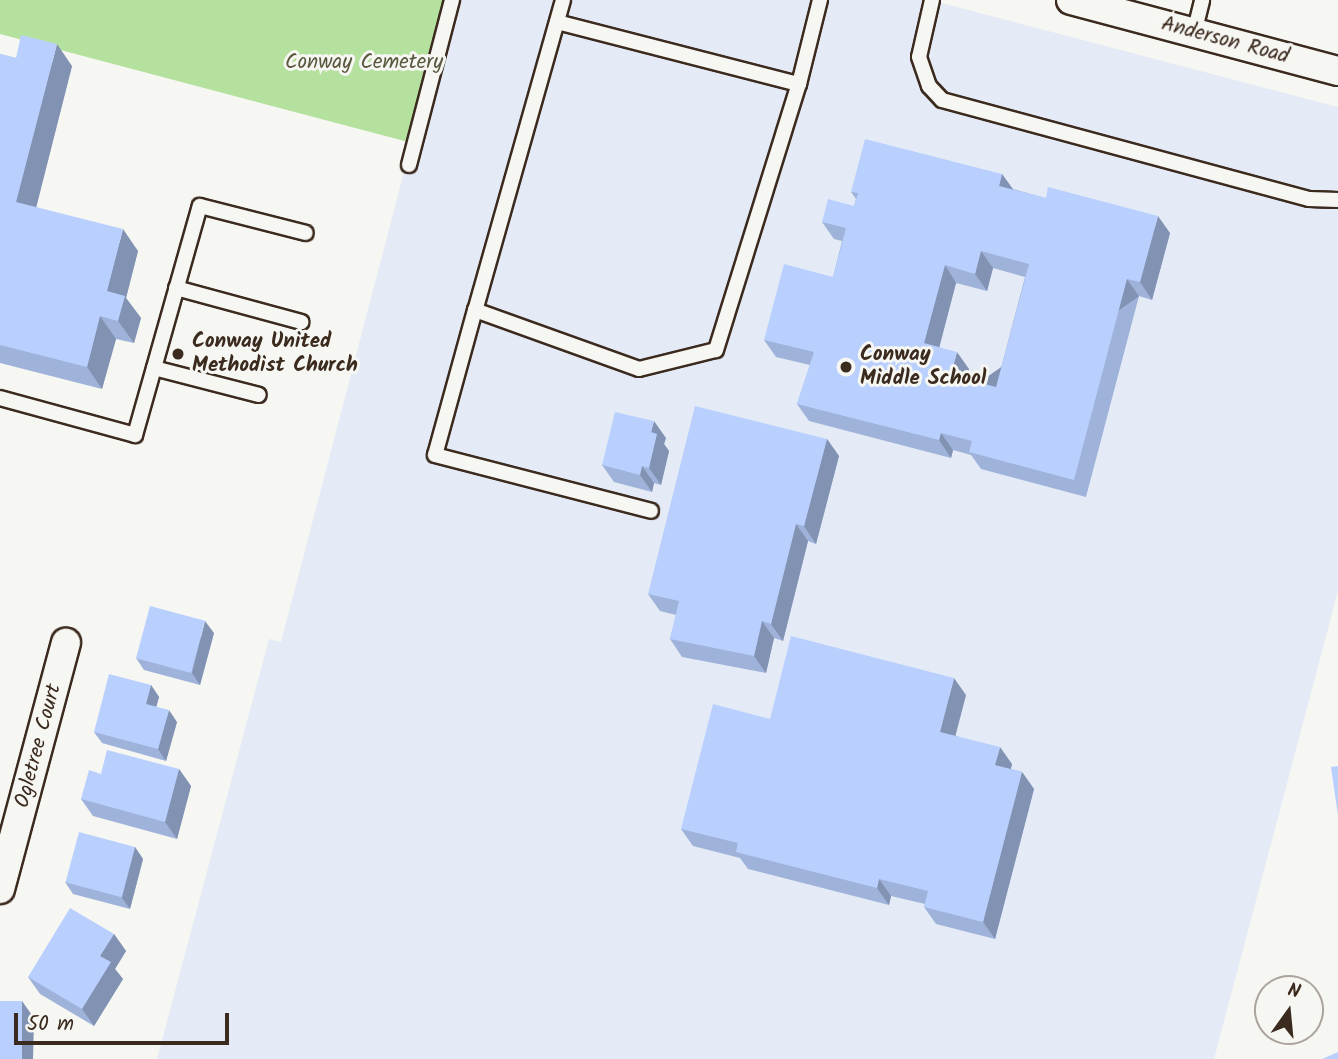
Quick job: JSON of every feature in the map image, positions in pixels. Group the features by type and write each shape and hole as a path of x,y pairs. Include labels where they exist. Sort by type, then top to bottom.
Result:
{"street":[{"name":"Anderson Road","path":"1071,0 1338,72"},
{"name":"Ogletree Court","path":"0,889 66,643"}],"lane":[{"path":"409,166 452,0"},
{"path":"563,0 435,455 651,510"},
{"path":"475,310 639,369 716,351 799,84 820,0"},
{"path":"932,0 919,57 929,86 942,100 1309,199 1338,200"},
{"path":"1194,33 1202,0"},
{"path":"557,22 799,84"},
{"path":"0,398 135,435 200,206 306,233"},
{"path":"176,288 301,322"},
{"path":"154,368 259,395"}],"shaded area":[{"name":"Conway Middle School","path":"449,0 930,0 1338,107 1338,591 1214,1059 157,1059 269,639 281,642"}],"green space":[{"name":"Conway Cemetery","path":"0,0 449,0 412,143 0,34"}],"building":[{"path":"21,35 57,44 16,202 123,229 107,291 125,296 118,321 100,316 87,367 0,345 0,54 16,58"},
{"path":"865,139 1002,174 999,186 1046,198 1048,187 1158,216 1140,282 1127,279 1074,480 969,452 972,441 941,433 939,440 797,404 814,352 764,340 784,264 833,277 846,228 822,222 828,199 854,206 858,193 851,192","holes":["981,251 1029,264 996,387 951,375 957,352 924,343 945,265 975,274"]},
{"path":"695,406 827,439 804,526 796,524 771,624 762,621 754,656 670,639 679,601 648,594"},
{"path":"615,412 654,421 651,432 657,434 649,468 642,466 640,475 602,465"},
{"path":"150,606 205,621 191,673 136,658"},
{"path":"791,636 954,678 940,732 1000,747 995,765 1022,772 983,922 924,907 928,891 879,879 877,888 736,852 738,843 681,829 713,704 770,719"},
{"path":"109,674 151,685 146,704 169,710 158,749 94,732"},
{"path":"107,750 179,769 165,822 81,799 89,770 101,774"},
{"path":"1338,766 1338,816 1331,767"},
{"path":"79,832 135,847 122,897 66,882"},
{"path":"70,908 114,934 100,956 111,962 82,1009 28,977"},
{"path":"0,1001 22,1001 22,1059 0,1059"},
{"path":"1338,1052 1338,1059 1322,1059"}],"place":[{"name":"Conway United Methodist Church","path":"178,354"},
{"name":"Conway Middle School","path":"846,367"}]}
